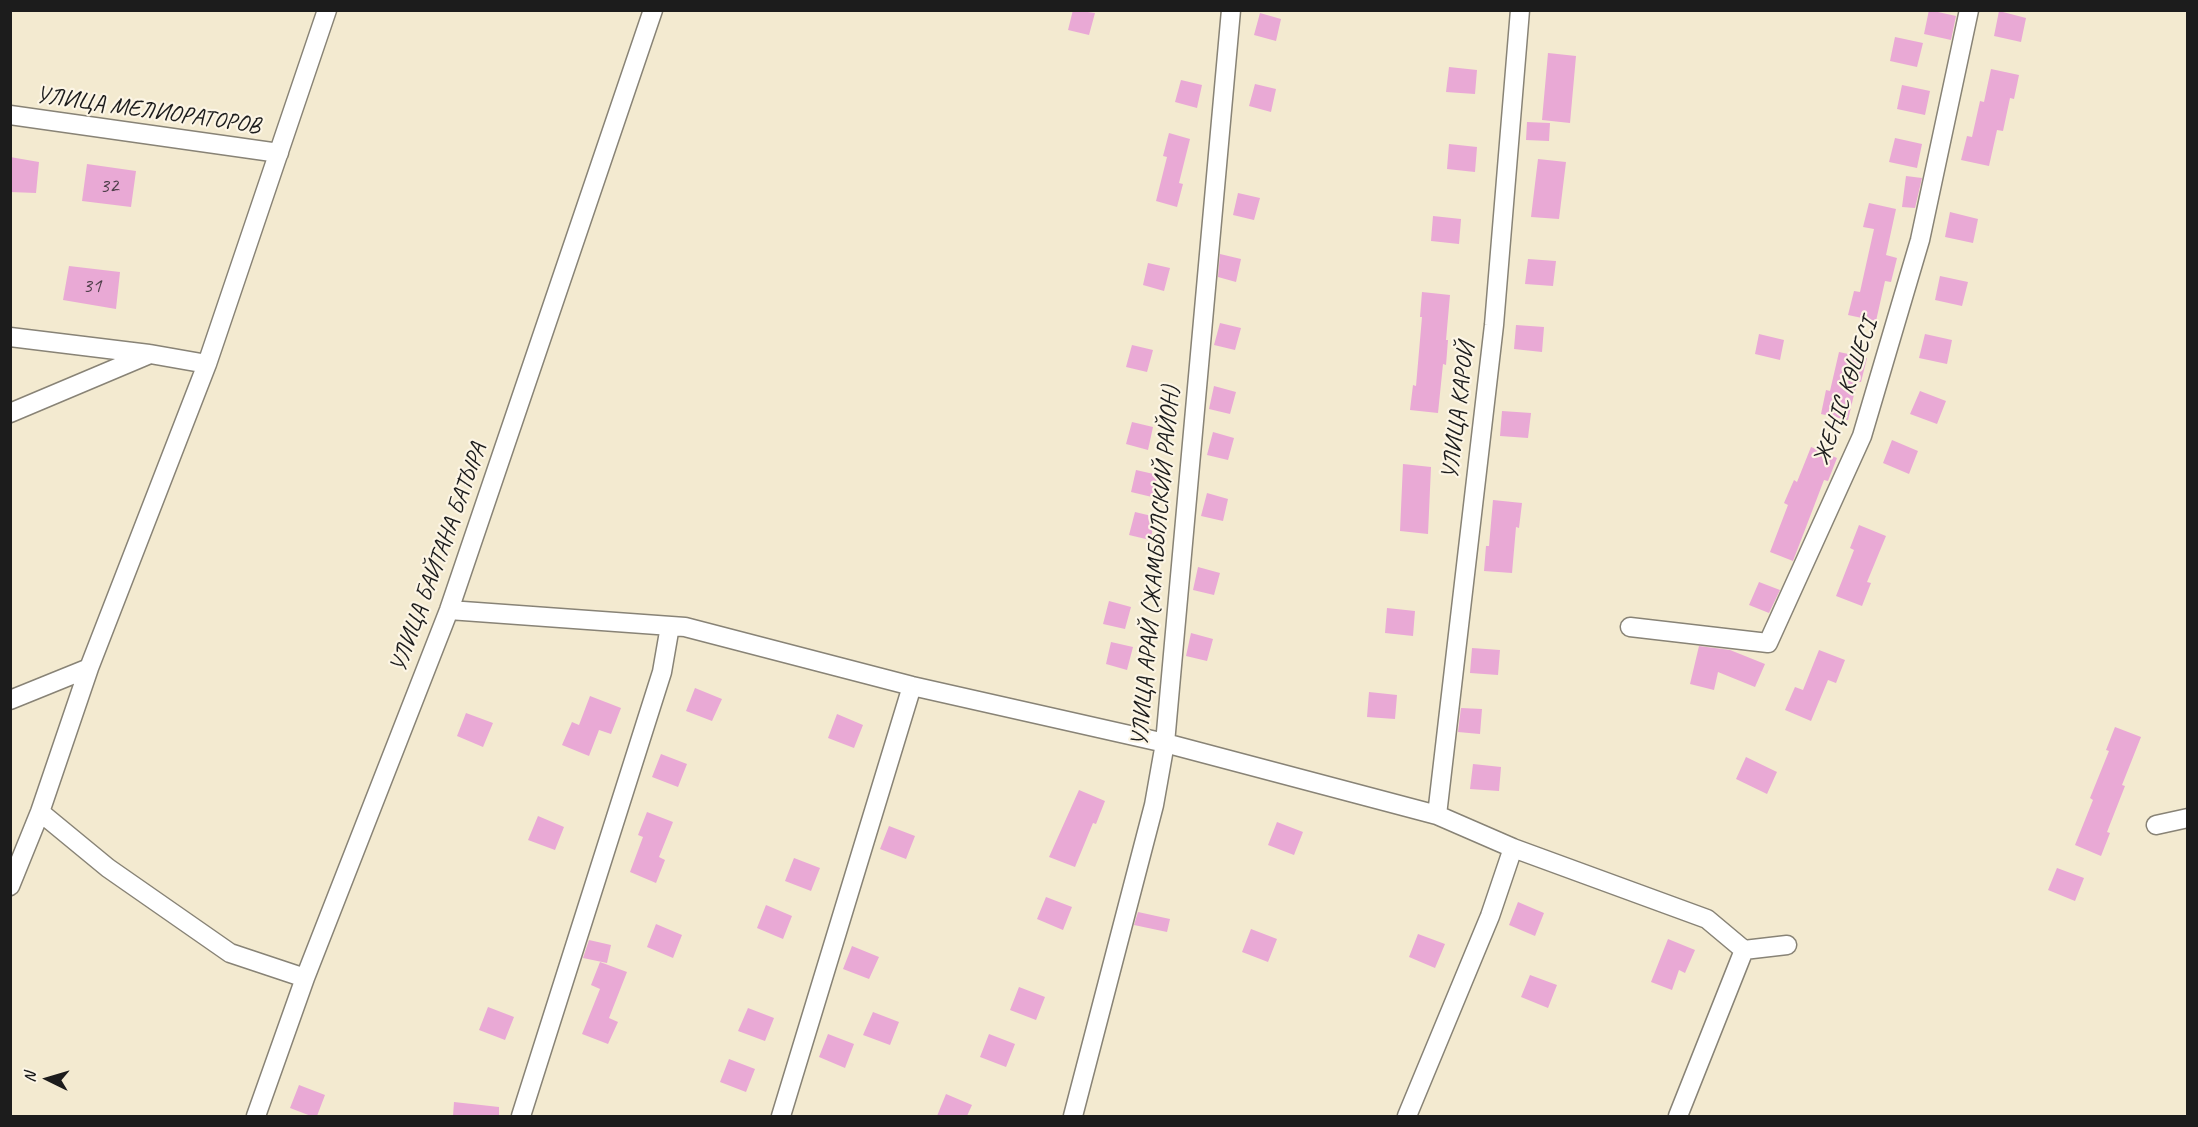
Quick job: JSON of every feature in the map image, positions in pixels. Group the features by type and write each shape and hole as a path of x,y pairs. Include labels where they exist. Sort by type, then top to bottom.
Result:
{"street":[{"path":"10,886 40,812 89,668 207,364 327,10"},
{"name":"УЛИЦА БАЙТАНА БАТЫРА","path":"256,1116 305,978 449,610 652,10"},
{"name":"УЛИЦА АРАЙ (ЖАМБЫЛСКИЙ РАЙОН)","path":"1073,1116 1154,805 1165,743 1231,10"},
{"name":"УЛИЦА КАРОЙ","path":"1437,815 1494,326 1520,10"},
{"name":"ЖЕҢІС КӨШЕСІ","path":"1630,627 1768,643 1862,436 1920,240 1969,10"},
{"name":"УЛИЦА МЕЛИОРАТОРОВ","path":"10,116 279,153"},
{"path":"10,337 150,354 207,364"},
{"path":"10,413 150,354"},
{"path":"449,610 685,627 912,686 1165,743 1437,815 1513,848 1707,919 1743,950 1787,945"},
{"path":"522,1116 662,672 670,626"},
{"path":"10,700 89,668"},
{"path":"781,1116 912,686"},
{"path":"40,812 108,868 230,953 305,978"},
{"path":"2156,825 2187,818"},
{"path":"1407,1116 1490,916 1513,848"},
{"path":"1678,1116 1743,950"}],"building":[{"path":"1073,10 1095,13 1089,35 1068,30"},
{"path":"1929,10 1956,16 1951,40 1924,34"},
{"path":"1999,11 2026,18 2021,42 1994,36"},
{"path":"1260,13 1281,19 1276,41 1254,35"},
{"path":"1895,37 1923,43 1917,67 1890,61"},
{"path":"1548,53 1576,56 1570,123 1542,120"},
{"path":"1449,67 1477,70 1475,94 1446,92"},
{"path":"1991,69 2019,75 2014,99 2010,98 2003,131 1997,130 1989,166 1961,160 1967,136 1972,137 1980,101 1984,102"},
{"path":"1181,80 1202,85 1197,108 1175,102"},
{"path":"1255,84 1276,89 1271,112 1249,106"},
{"path":"1902,85 1930,91 1925,115 1897,109"},
{"path":"1527,122 1550,123 1549,141 1526,140"},
{"path":"1169,133 1190,139 1179,183 1183,184 1177,207 1156,201 1167,157 1163,156"},
{"path":"1895,138 1922,144 1917,168 1889,162"},
{"path":"1449,144 1477,147 1475,172 1447,169"},
{"path":"10,157 39,162 36,193 10,192"},
{"path":"1538,159 1566,162 1559,219 1531,217"},
{"path":"87,164 136,171 131,207 82,201"},
{"path":"1906,176 1922,178 1915,208 1902,207"},
{"path":"1238,193 1260,198 1254,220 1233,215"},
{"path":"1869,203 1896,209 1886,255 1897,258 1891,282 1885,281 1876,321 1848,315 1854,291 1860,292 1874,229 1863,227"},
{"path":"1950,212 1978,219 1973,243 1945,237"},
{"path":"1433,216 1461,219 1459,244 1431,241"},
{"path":"1220,254 1241,259 1236,282 1218,277"},
{"path":"1528,259 1556,261 1553,286 1525,284"},
{"path":"1148,263 1170,268 1164,291 1143,285"},
{"path":"69,266 120,272 116,309 63,300"},
{"path":"1940,276 1968,282 1962,306 1935,300"},
{"path":"1422,292 1450,295 1446,365 1443,364 1438,413 1410,410 1413,385 1416,386"},
{"path":"1220,323 1241,328 1235,350 1214,345"},
{"path":"1516,325 1544,327 1542,352 1514,349"},
{"path":"1759,334 1784,340 1780,360 1755,354"},
{"path":"1925,334 1952,340 1947,364 1919,358"},
{"path":"1132,345 1153,350 1147,372 1126,367"},
{"path":"1839,352 1867,358 1861,382 1857,382 1848,420 1821,414 1826,390 1830,391"},
{"path":"1214,386 1236,392 1230,414 1209,409"},
{"path":"1920,391 1946,401 1937,424 1910,414"},
{"path":"1502,411 1531,413 1528,438 1500,436"},
{"path":"1132,422 1153,427 1148,450 1126,444"},
{"path":"1213,432 1234,438 1228,460 1207,455"},
{"path":"1892,440 1918,451 1909,474 1883,463"},
{"path":"1811,447 1837,458 1828,481 1824,480 1793,561 1770,552 1788,505 1784,503 1794,480 1797,482"},
{"path":"1403,464 1431,467 1428,534 1400,531"},
{"path":"1136,470 1158,475 1152,497 1131,492"},
{"path":"1207,493 1228,499 1223,521 1201,516"},
{"path":"1493,500 1522,503 1519,528 1516,527 1512,573 1484,571 1486,546 1489,546"},
{"path":"1135,512 1156,517 1150,540 1129,535"},
{"path":"1859,525 1886,536 1867,582 1871,583 1862,606 1836,596 1854,550 1850,548"},
{"path":"1198,567 1220,573 1214,595 1193,590"},
{"path":"1759,582 1780,590 1769,613 1749,605"},
{"path":"1109,601 1131,607 1125,629 1103,624"},
{"path":"1387,608 1415,611 1413,636 1385,633"},
{"path":"1191,633 1213,639 1207,661 1186,656"},
{"path":"1111,642 1133,647 1127,670 1106,664"},
{"path":"1699,646 1730,650 1765,664 1755,687 1718,672 1714,690 1690,684"},
{"path":"1472,648 1500,650 1498,675 1470,673"},
{"path":"1819,650 1845,660 1836,683 1828,680 1811,721 1785,710 1795,687 1803,690"},
{"path":"695,688 722,699 712,721 686,711"},
{"path":"1369,692 1397,695 1395,719 1367,717"},
{"path":"590,696 621,708 611,734 599,730 589,756 562,745 572,722 579,725"},
{"path":"1461,708 1482,709 1480,734 1458,732"},
{"path":"466,713 493,723 483,747 457,736"},
{"path":"837,714 863,725 854,748 828,738"},
{"path":"2115,727 2141,737 2122,785 2125,786 2107,832 2110,833 2101,856 2075,845 2093,800 2090,798 2109,751 2106,750"},
{"path":"661,754 687,764 678,787 652,777"},
{"path":"1746,757 1777,772 1767,794 1736,779"},
{"path":"1473,764 1501,767 1499,791 1470,789"},
{"path":"1079,790 1105,801 1096,824 1093,823 1075,867 1049,857"},
{"path":"647,812 673,822 659,857 665,860 656,883 630,872 643,837 638,835"},
{"path":"538,816 564,827 555,850 528,840"},
{"path":"1277,822 1303,832 1294,855 1268,845"},
{"path":"889,826 915,836 906,859 880,849"},
{"path":"794,858 820,868 811,891 785,881"},
{"path":"2057,868 2084,878 2075,901 2048,890"},
{"path":"1046,897 1072,907 1063,930 1037,919"},
{"path":"1518,902 1544,913 1535,936 1509,925"},
{"path":"766,905 792,916 783,939 757,928"},
{"path":"1138,912 1170,919 1167,932 1134,925"},
{"path":"656,924 682,935 673,958 647,947"},
{"path":"1251,929 1277,939 1268,962 1242,952"},
{"path":"1418,934 1445,944 1435,968 1409,957"},
{"path":"1668,939 1695,950 1685,973 1679,970 1672,990 1651,982"},
{"path":"589,940 611,945 607,963 583,958"},
{"path":"852,946 879,957 869,979 843,969"},
{"path":"600,962 627,972 609,1018 618,1022 608,1044 582,1034 600,989 591,985"},
{"path":"1530,975 1557,985 1548,1008 1521,997"},
{"path":"1019,987 1045,997 1036,1020 1010,1010"},
{"path":"488,1007 514,1017 505,1040 479,1030"},
{"path":"748,1008 774,1018 765,1041 738,1031"},
{"path":"873,1012 899,1022 890,1045 863,1035"},
{"path":"828,1034 854,1044 845,1068 819,1057"},
{"path":"989,1034 1015,1044 1006,1067 980,1057"},
{"path":"729,1059 755,1069 746,1092 720,1082"},
{"path":"299,1085 325,1095 317,1116 290,1108"},
{"path":"946,1094 972,1105 967,1116 937,1116"},
{"path":"454,1102 499,1107 499,1116 453,1116"}]}
